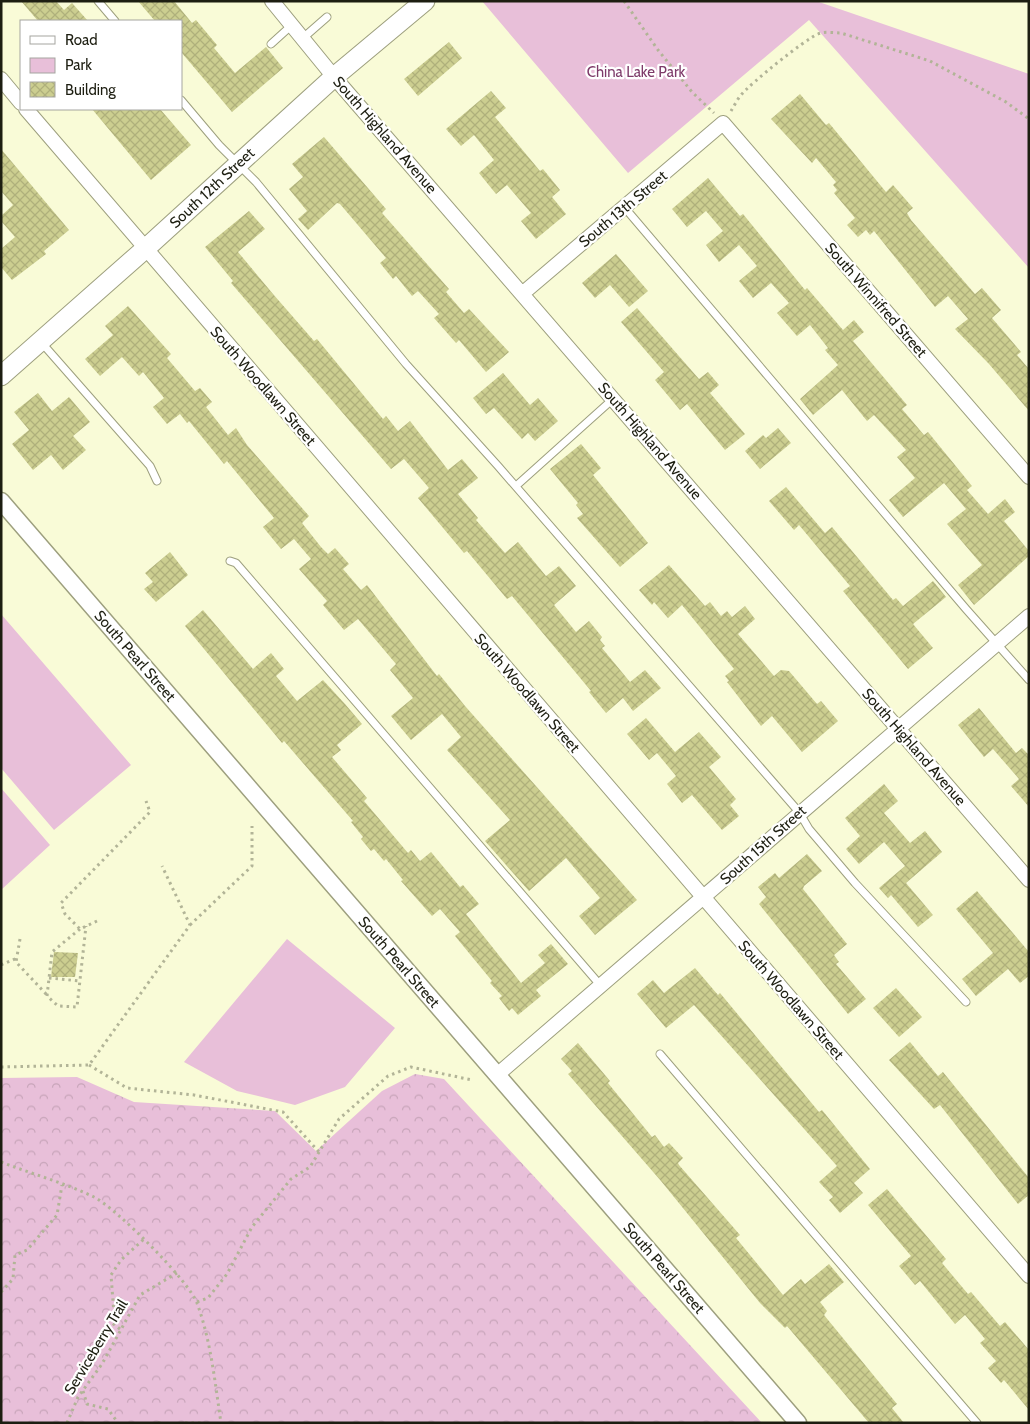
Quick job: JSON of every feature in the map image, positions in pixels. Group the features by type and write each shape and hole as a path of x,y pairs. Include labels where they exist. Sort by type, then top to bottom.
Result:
{"main road":[{"name":"South 12th Street","path":"1,376 145,249 334,77 426,1"}],"street":[{"name":"South Highland Avenue","path":"272,1 334,77 1029,880"},
{"path":"1,79 20,102"},
{"name":"South Woodlawn Street","path":"27,110 1029,1276"},
{"name":"South 13th Street","path":"522,294 723,123"},
{"name":"South Winnifred Street","path":"723,123 1029,477"},
{"name":"South Pearl Street","path":"1,502 798,1423"},
{"name":"South 15th Street","path":"497,1076 703,898 799,812 1029,616"}],"lane":[{"path":"98,1 114,20"},
{"path":"303,38 327,17"},
{"path":"271,44 292,26"},
{"path":"182,101 256,182 406,364 516,486 799,812 809,829 855,883 966,1002"},
{"path":"625,208 1029,680"},
{"path":"41,342 150,466 157,481"},
{"path":"516,486 613,399"},
{"path":"230,561 236,563 302,638 430,790 601,986"},
{"path":"660,1054 977,1423"}],"path":[{"path":"624,1 658,50 692,92 723,123 741,95 751,84 804,42 818,34 829,32 841,33 930,61 1006,102 1029,119"},
{"path":"80,929 64,914 61,903 150,812 146,801"},
{"path":"89,1066 190,926 252,866 252,826"},
{"path":"162,866 190,926"},
{"path":"47,996 52,952 80,929 97,921"},
{"path":"20,939 16,962 58,1006 77,1007 86,926"},
{"path":"1,965 17,958"},
{"path":"49,978 80,981"},
{"path":"1,1067 89,1066 127,1088 194,1095 283,1112 319,1152"},
{"path":"197,1302 208,1298 227,1274 252,1227 291,1179 310,1167 339,1119 388,1076 411,1067 472,1080"},
{"path":"1,1162 96,1198 144,1239 177,1273 197,1302 212,1360 221,1423"},
{"path":"1,1292 13,1279 15,1255 27,1250 57,1215 62,1185"},
{"path":"120,1329 112,1323 114,1314 111,1275 120,1260 144,1239"},
{"name":"Serviceberry Trail","path":"67,1423 78,1397 102,1364 140,1295 177,1273"},
{"path":"83,1391 87,1404 108,1409 118,1423"},
{"path":"186,1422 204,1423"},
{"path":"158,1423 163,1423"}],"green space":[{"name":"China Lake Park","path":"482,1 816,1 1029,74 1029,268 809,20 628,173"},
{"path":"1,614 131,765 54,830 1,768"},
{"path":"1,788 50,845 1,890"},
{"path":"287,939 395,1028 345,1087 295,1105 237,1091 184,1062"},
{"path":"415,1074 444,1079 762,1423 1,1423 1,1078 77,1077 134,1102 275,1111 316,1151 382,1091"}],"building":[{"path":"21,1 56,1 64,10 72,3 87,20 37,20"},
{"path":"138,1 174,1 192,23 196,20 217,45 214,48 235,73 266,47 283,68 232,112 182,53 182,20 154,20"},
{"path":"449,42 462,58 418,96 404,79"},
{"path":"491,91 506,108 495,117 540,171 543,169 560,190 552,197 566,214 536,239 521,221 531,213 507,185 496,194 479,173 494,160 474,135 461,146 446,129"},
{"path":"800,94 826,125 829,123 886,192 893,185 913,208 907,213 911,220 975,294 982,288 1001,310 992,318 1021,352 1017,355 1029,369 1029,411 989,364 955,329 968,319 948,296 935,307 874,231 870,235 866,230 858,237 847,225 855,218 834,193 837,190 833,185 836,182 816,158 812,163 771,119"},
{"path":"93,110 161,110 191,145 151,180"},
{"path":"324,137 386,209 382,213 449,289 446,292 464,313 469,309 509,352 486,372 459,340 456,343 434,318 439,314 418,291 412,296 396,276 393,279 380,263 386,258 340,204 337,203 308,230 298,219 307,211 289,189 303,177 292,164"},
{"path":"1,149 69,230 44,251 46,254 12,280 1,267 1,249 15,237 1,221 1,216 13,205 1,191"},
{"path":"708,178 740,216 743,214 805,290 807,288 843,330 854,320 864,332 853,341 907,405 902,409 924,435 928,432 972,486 967,490 988,514 1005,499 1015,512 1004,521 1029,551 1029,556 974,605 958,585 982,565 947,524 966,509 944,483 903,517 889,500 915,478 897,457 906,450 874,415 867,421 842,390 813,415 800,399 838,365 825,350 828,348 810,325 797,336 777,313 789,303 771,283 753,298 739,281 757,266 739,245 719,262 706,245 723,231 706,211 687,227 672,209"},
{"path":"249,211 265,229 238,252 273,294 314,341 317,339 383,419 386,416 398,431 410,421 448,470 462,459 478,478 458,494 478,518 476,520 505,553 518,542 546,576 559,566 576,586 554,605 576,632 589,621 602,637 600,640 605,646 602,648 630,682 645,670 661,688 633,711 623,698 606,713 589,692 591,691 512,596 507,599 467,551 464,553 418,498 429,488 404,459 391,469 231,283 233,281 205,247"},
{"path":"616,254 648,291 629,307 610,285 595,298 582,283"},
{"path":"128,306 171,354 167,358 195,391 200,388 212,402 206,407 228,435 236,428 247,445 309,516 302,523 321,547 328,554 335,548 349,564 343,569 361,590 367,585 437,676 439,674 465,706 637,900 595,935 579,916 600,898 566,858 529,891 485,841 510,820 447,750 461,737 442,714 411,740 391,716 413,698 390,670 396,664 358,619 344,630 323,605 327,601 299,569 311,559 294,539 281,549 263,527 274,518 227,461 224,464 189,421 187,423 180,414 167,424 153,407 164,398 143,372 139,376 122,357 100,376 85,359 113,335 105,326"},
{"path":"637,308 699,379 708,372 719,385 710,393 745,434 725,450 687,404 680,410 655,380 664,372 621,322"},
{"path":"503,373 530,405 538,398 558,421 535,441 528,433 522,439 494,408 486,414 473,398"},
{"path":"38,393 52,411 69,397 90,422 73,436 86,450 63,470 51,455 33,470 12,444 29,430 14,412"},
{"path":"778,428 791,443 760,469 745,451 763,435 766,438"},
{"path":"581,444 601,468 593,475 648,543 620,567 577,518 583,514 576,505 578,503 550,469"},
{"path":"786,487 825,533 832,527 893,600 896,598 903,606 933,581 946,597 913,624 933,648 908,669 843,591 850,586 799,525 794,530 769,501"},
{"path":"170,552 188,575 156,602 144,589 153,582 145,573"},
{"path":"669,565 705,606 710,602 721,616 727,611 732,617 745,606 755,619 738,634 774,676 781,670 789,671 817,704 821,701 838,721 802,752 772,716 761,726 727,682 729,681 725,676 734,669 682,605 668,618 654,602 652,605 639,590"},
{"path":"203,610 253,669 271,653 284,669 276,676 297,701 323,680 345,704 362,724 337,745 341,750 332,757 367,798 364,801 408,853 411,850 420,861 431,852 460,887 463,885 479,904 466,914 521,983 545,963 538,955 551,944 568,964 536,990 541,996 518,1015 512,1008 509,1011 499,998 502,996 490,983 492,981 455,936 460,932 440,909 432,916 401,881 403,880 386,859 384,861 374,849 371,851 361,839 363,837 351,822 353,821 284,741 282,743 185,626"},
{"path":"979,708 1016,753 1022,748 1029,755 1029,807 1011,786 1019,779 993,749 984,757 958,725"},
{"path":"646,718 675,752 699,732 721,757 709,767 736,799 730,805 739,816 722,830 692,795 682,803 667,784 676,776 657,753 649,760 627,734"},
{"path":"884,784 898,801 884,813 910,843 925,831 942,852 906,883 933,915 918,927 891,895 888,898 879,888 905,866 884,842 859,864 846,849 860,836 845,818"},
{"path":"807,854 822,871 803,889 847,944 834,955 839,962 836,964 866,999 848,1014 759,904 766,897 758,887 775,873 779,878"},
{"path":"977,891 1029,952 1029,976 1020,983 1008,969 976,996 962,979 993,953 956,909"},
{"path":"54,952 78,953 75,977 51,977"},
{"path":"695,968 718,995 720,993 819,1112 822,1110 870,1169 854,1183 863,1193 840,1213 829,1200 833,1197 819,1182 837,1166 694,1005 666,1028 637,994 653,980 664,993"},
{"path":"896,988 922,1017 899,1037 873,1008"},
{"path":"910,1042 938,1076 943,1072 1029,1178 1029,1195 1018,1204 940,1105 934,1109 889,1060"},
{"path":"578,1043 610,1081 608,1083 652,1137 655,1135 664,1147 669,1143 683,1158 678,1163 679,1165 740,1235 736,1238 783,1295 801,1279 805,1284 829,1264 844,1282 820,1302 827,1311 824,1315 897,1404 892,1408 904,1423 869,1423 787,1326 785,1328 760,1303 661,1181 568,1074 572,1071 561,1059"},
{"path":"887,1189 946,1259 942,1263 968,1294 971,1292 1000,1326 1005,1322 1029,1350 1029,1410 1004,1380 1001,1383 988,1368 996,1361 980,1343 985,1339 965,1315 955,1324 920,1281 915,1285 899,1266 911,1256 868,1205"}]}
